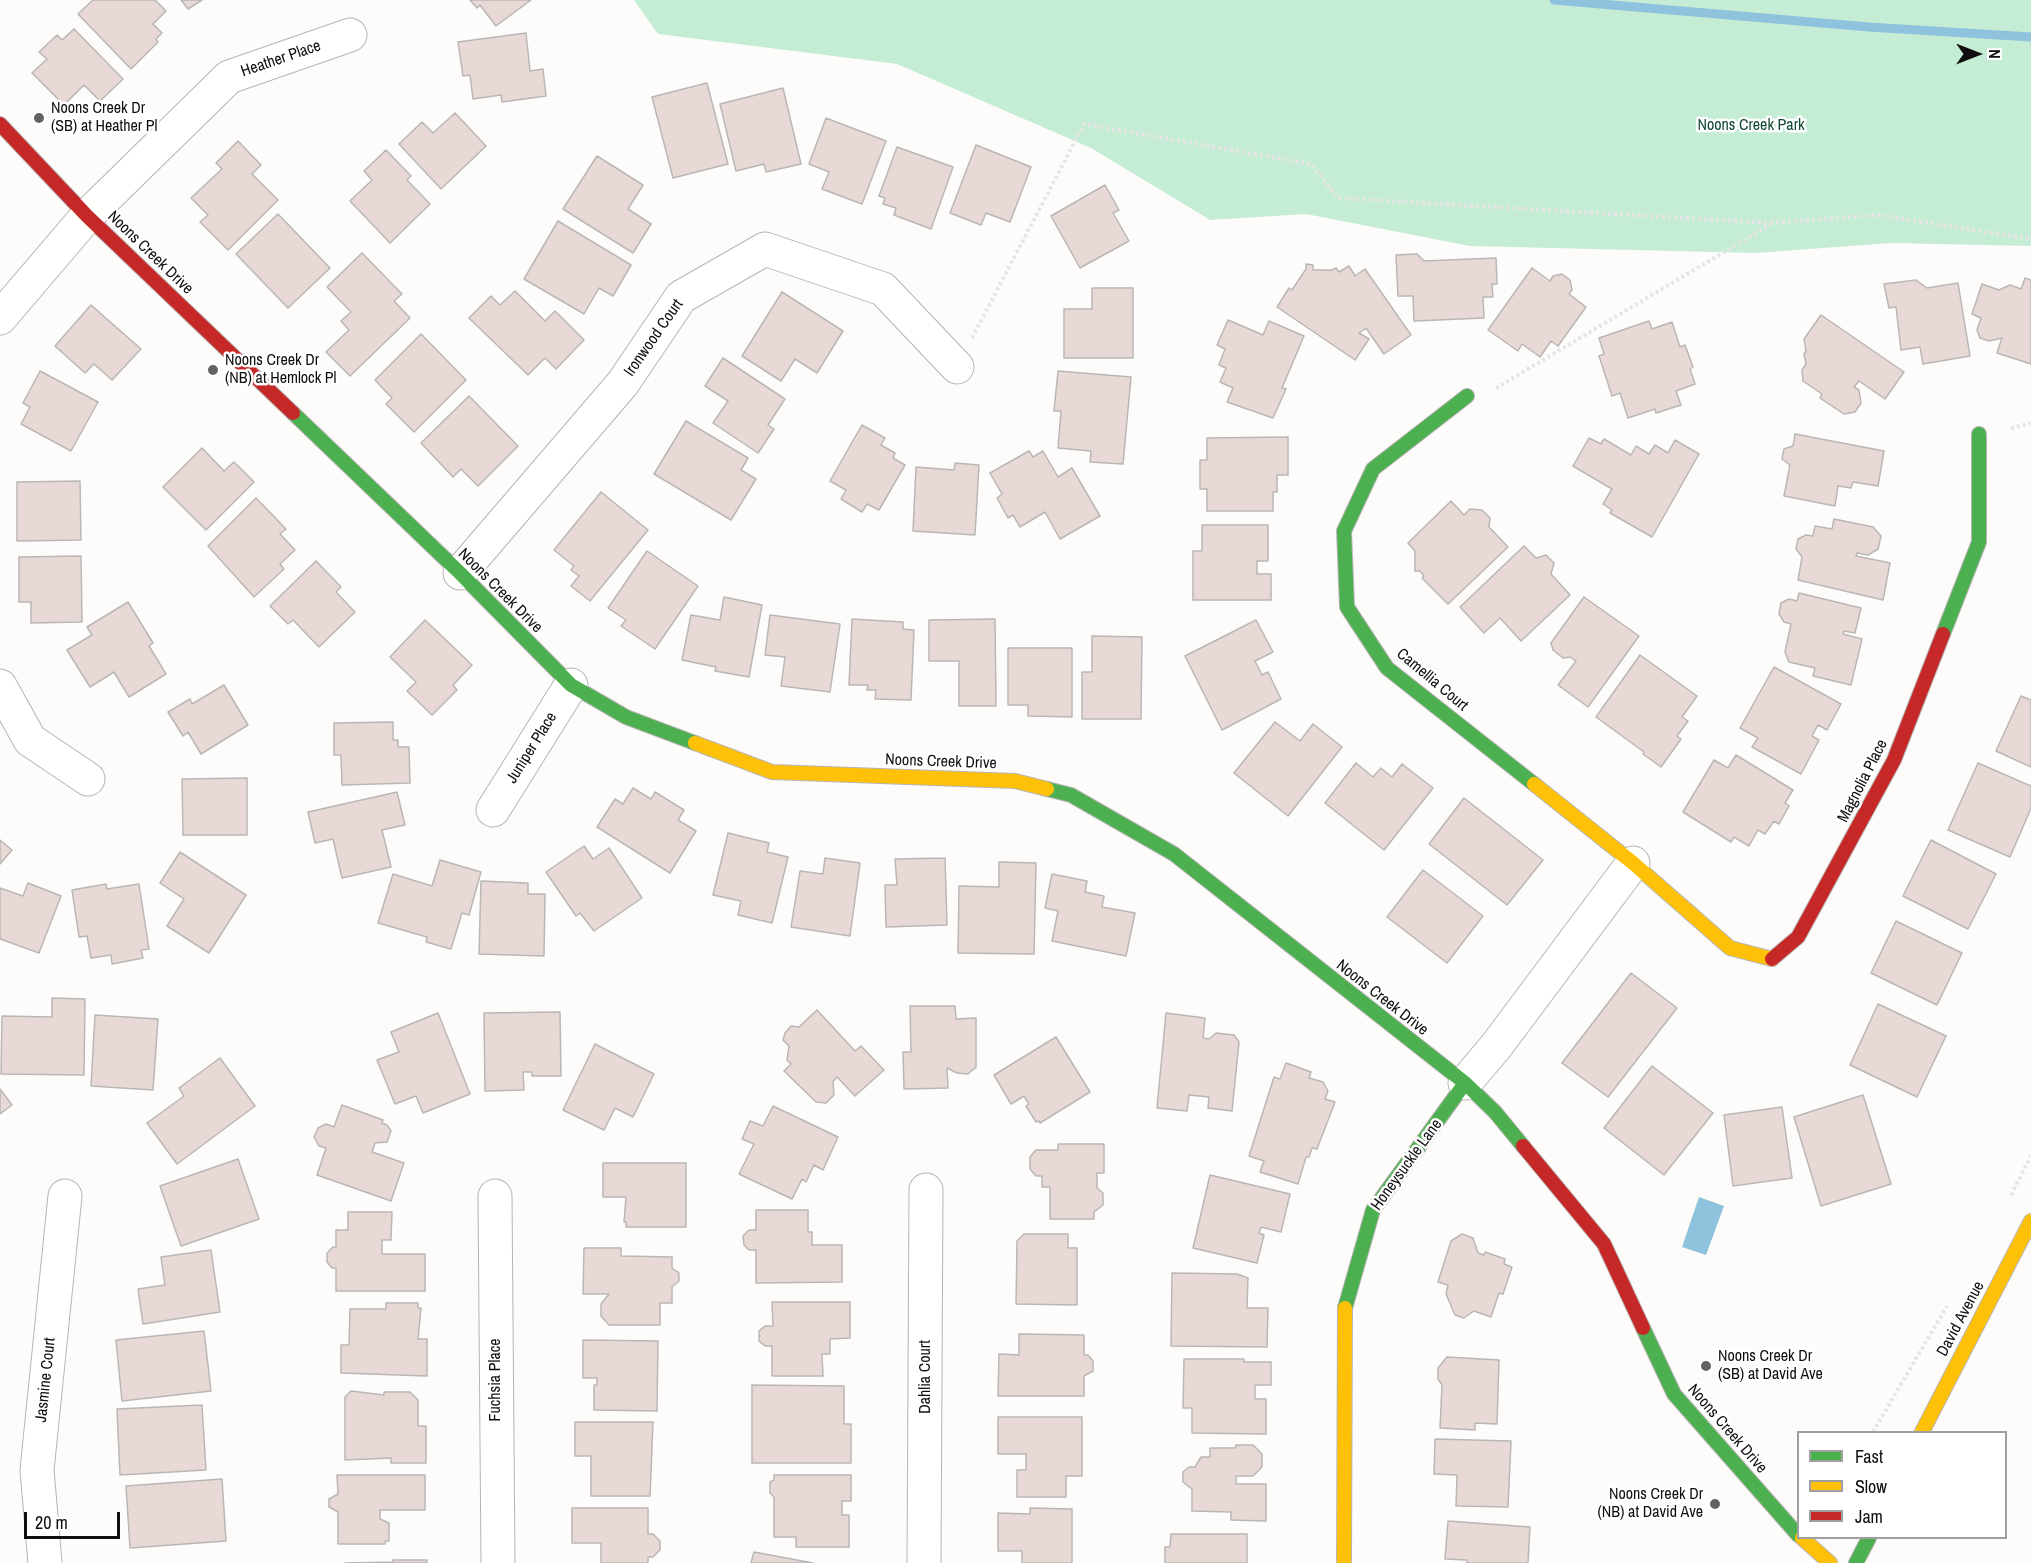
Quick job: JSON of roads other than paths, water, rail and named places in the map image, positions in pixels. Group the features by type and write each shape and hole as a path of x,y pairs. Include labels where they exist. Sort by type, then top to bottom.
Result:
{"street":[{"name":"Heather Place","path":"0,318 87,216 229,77 350,35"},
{"name":"Noons Creek Drive","path":"0,124 87,216 460,573 571,685 626,717 772,772 1015,781 1071,795 1174,854 1465,1083 1495,1112 1604,1244 1674,1394 1797,1533"},
{"name":"Ironwood Court","path":"460,573 622,383 681,297 765,249 883,289 957,367"},
{"name":"Camellia Court","path":"1467,396 1372,469 1344,531 1347,607 1388,668 1633,863"},
{"name":"Magnolia Place","path":"1633,863 1730,948 1772,959 1798,937 1894,760 1979,542 1979,434"},
{"name":"Juniper Place","path":"493,810 571,685"},
{"path":"0,686 30,740 88,779"},
{"name":"Honeysuckle Lane","path":"1344,1563 1344,1312 1373,1210 1465,1083 1497,1045 1633,863"},
{"name":"Dahlia Court","path":"924,1563 926,1190"},
{"name":"Jasmine Court","path":"45,1563 37,1470 65,1196"},
{"name":"Fuchsia Place","path":"495,1196 498,1563"},
{"name":"David Avenue","path":"1923,1431 2031,1221"},
{"name":"Noons Creek Drive","path":"1803,1539 1830,1563"},
{"path":"1856,1563 1868,1539"}],"water":[{"path":"1699,1197 1724,1206 1706,1255 1682,1247"}],"waterway":[{"path":"1554,0 1869,27 2031,37"}],"place":[{"name":"Noons Creek Dr (SB) at Heather Pl","path":"39,118"},
{"name":"Noons Creek Dr (NB) at Hemlock Pl","path":"213,370"},
{"name":"Noons Creek Dr (SB) at David Ave","path":"1706,1366"},
{"name":"Noons Creek Dr (NB) at David Ave","path":"1715,1504"}],"park label":[{"name":"Noons Creek Park","path":"1751,126"}]}
